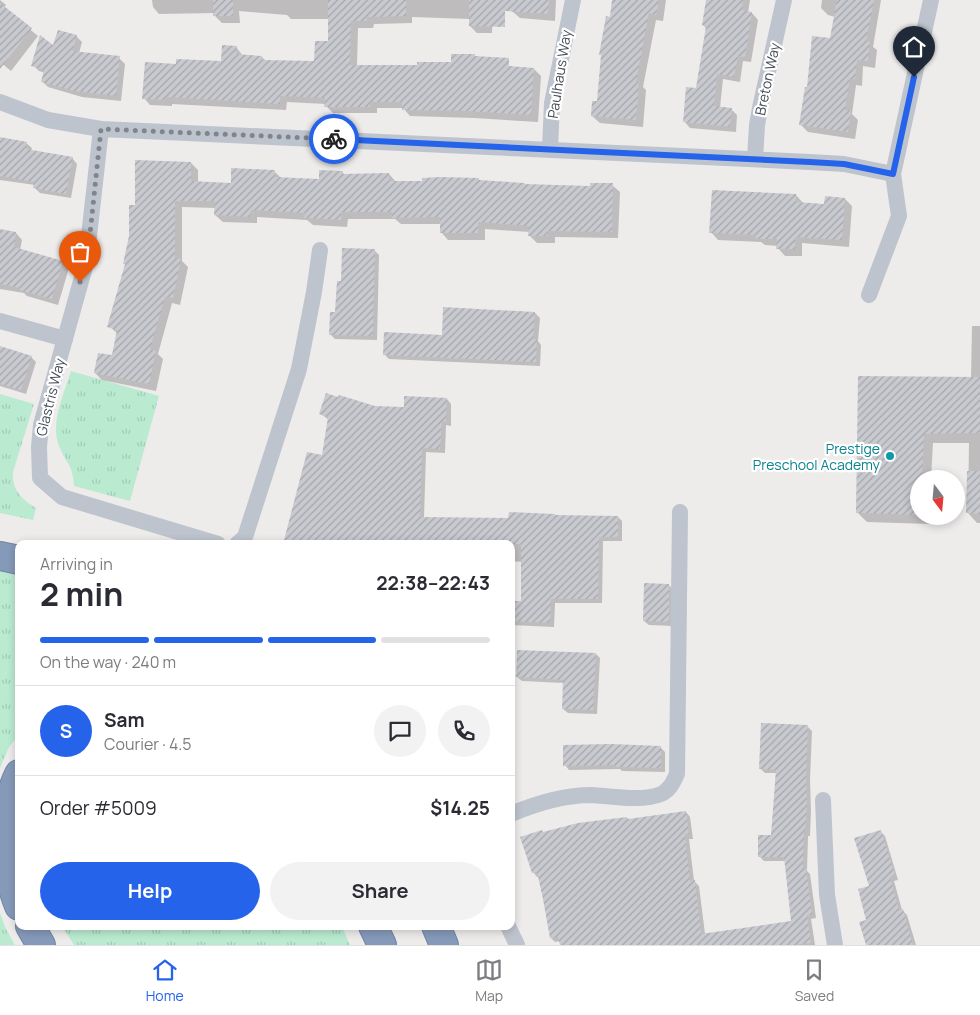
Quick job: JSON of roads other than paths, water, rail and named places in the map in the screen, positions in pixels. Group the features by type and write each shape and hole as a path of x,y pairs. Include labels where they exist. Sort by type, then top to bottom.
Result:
{"highway":[{"path":"0,556 15,559"},
{"path":"15,786 8,807 5,837 9,874 15,893"},
{"path":"32,930 41,945"},
{"path":"375,930 382,945"},
{"path":"438,930 444,945"}],"street":[{"name":"Paulhaus Way","path":"550,150 552,102 573,0"},
{"name":"Breton Way","path":"755,159 760,108 784,0"},
{"path":"869,295 899,216 893,174 931,0"},
{"path":"0,102 48,120 101,129 844,164 893,174"},
{"name":"Glastris Way","path":"101,129 86,263 41,425 39,447 40,478 62,498 204,540"},
{"path":"242,540 245,537 299,369 320,250"},
{"path":"0,321 64,339"},
{"path":"515,813 555,800 588,795 645,798 661,794 672,786 677,774 680,512"},
{"path":"823,800 828,895 835,945"},
{"path":"510,930 517,945"}],"place":[{"name":"Prestige Preschool Academy","path":"890,456"}]}
